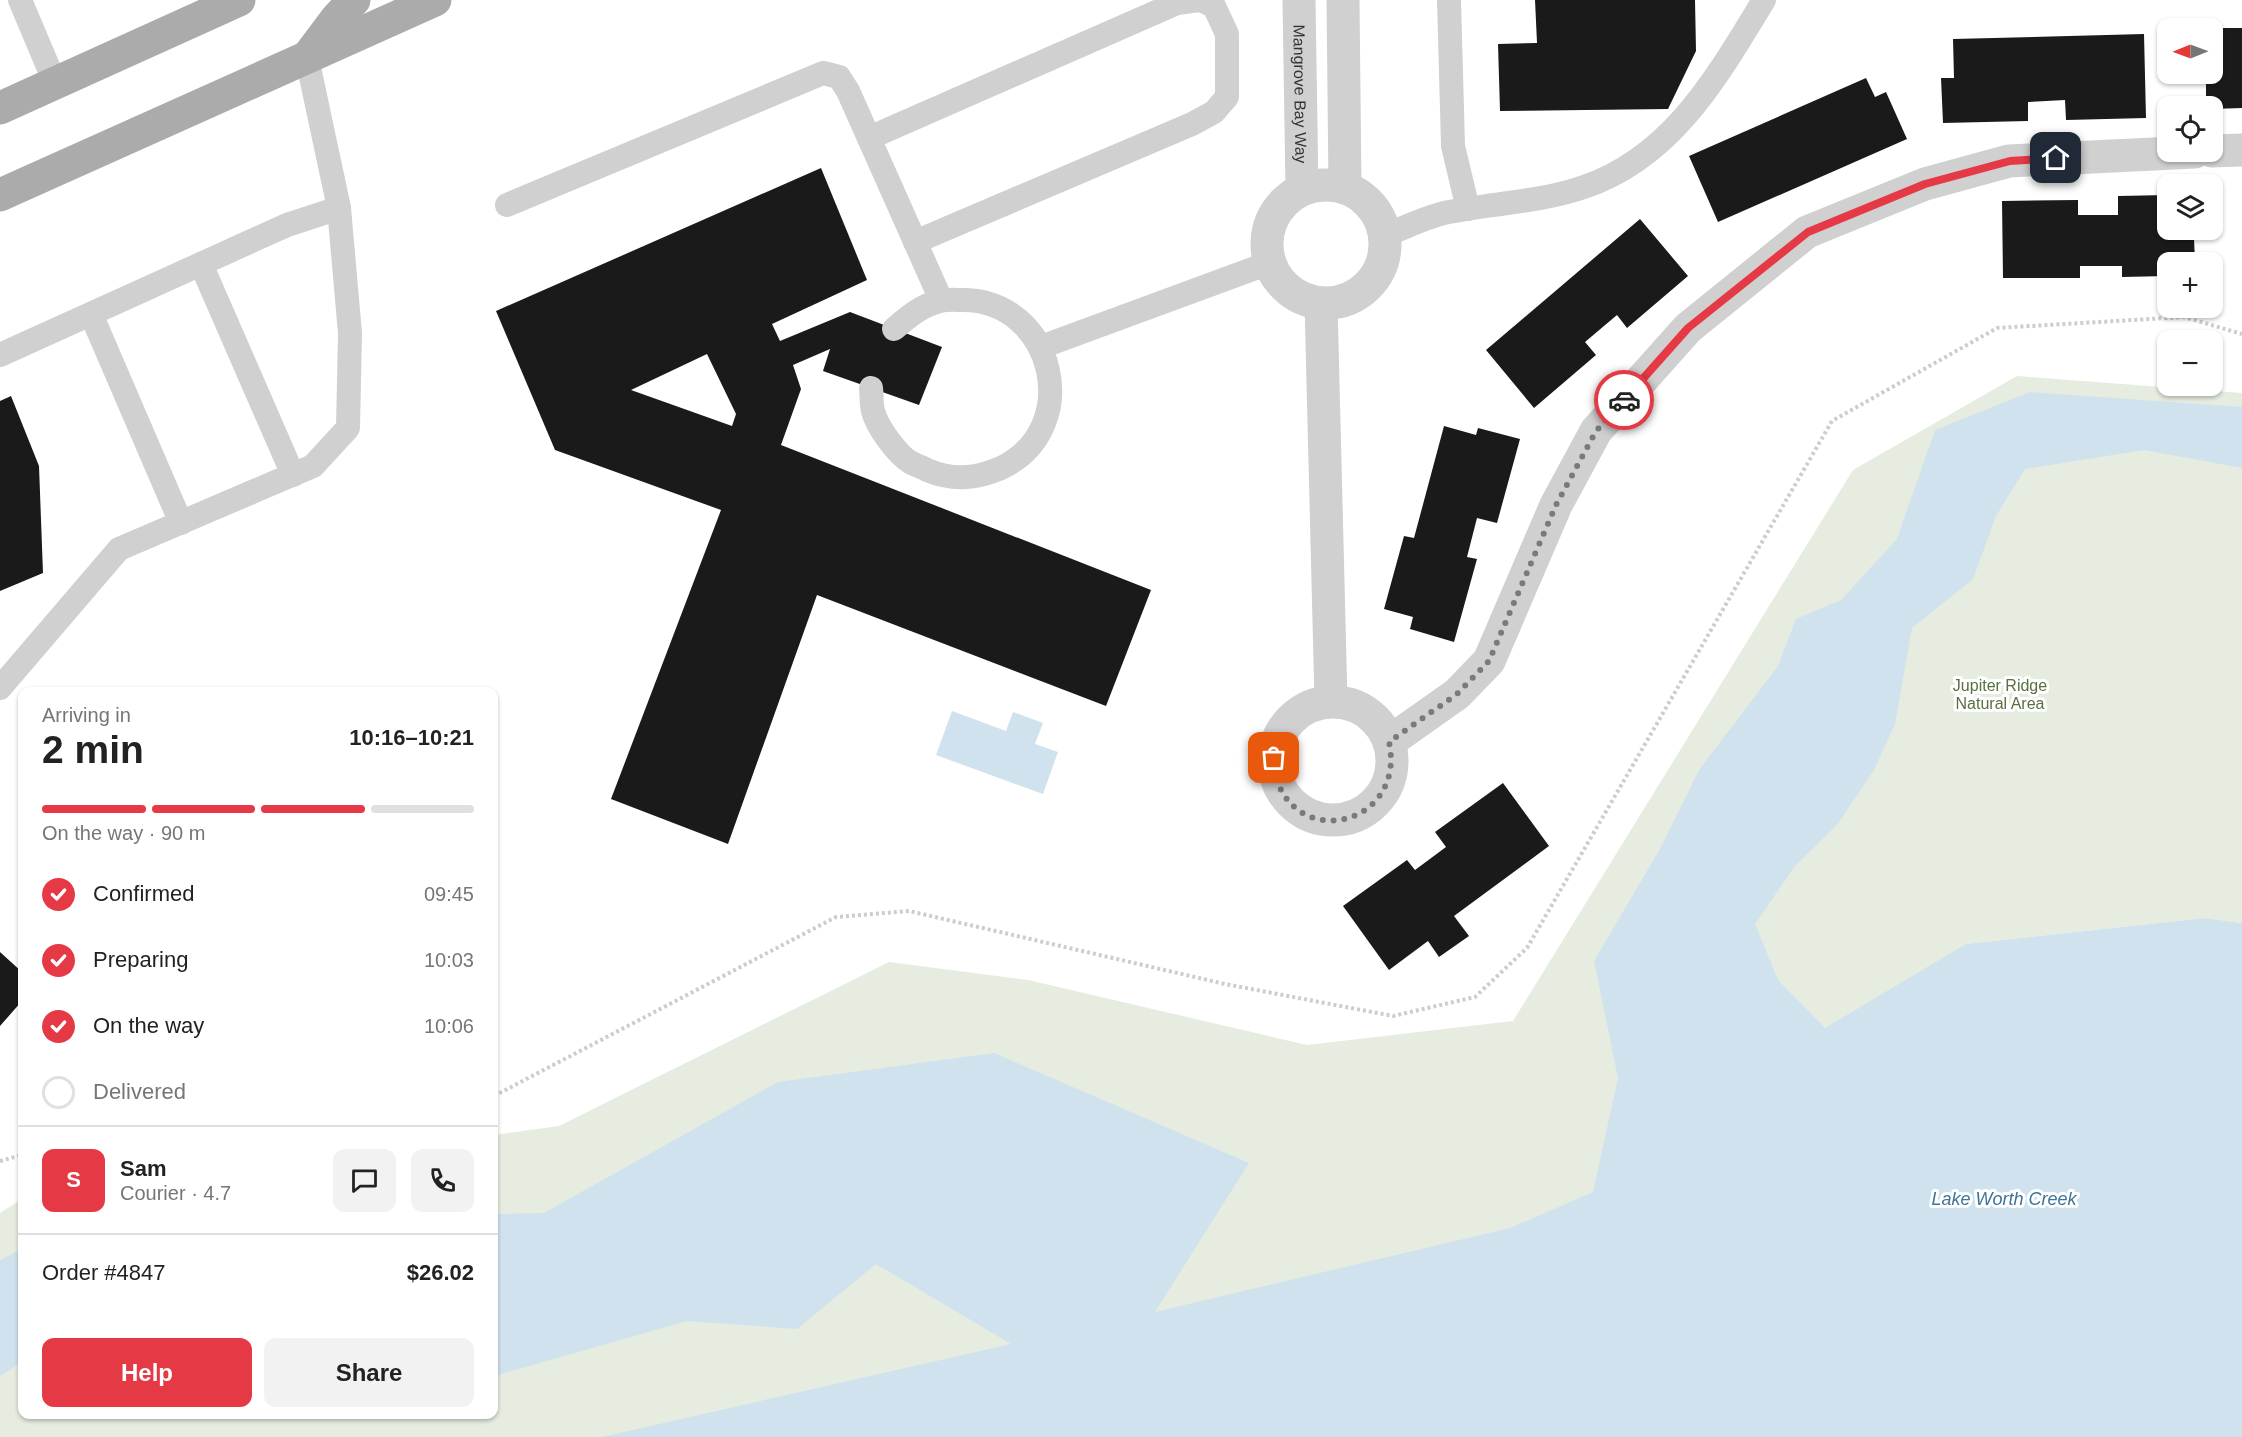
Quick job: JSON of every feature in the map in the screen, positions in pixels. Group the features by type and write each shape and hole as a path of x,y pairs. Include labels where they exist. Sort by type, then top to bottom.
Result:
{"main road":[{"path":"0,108 239,0"},
{"path":"307,58 337,18 354,0"},
{"path":"0,195 435,0"}],"street":[{"name":"Mangrove Bay Way","path":"1299,0 1302,189"},
{"path":"1343,0 1345,187"},
{"path":"2223,151 2242,150"},
{"path":"1389,742 1457,694 1489,661 1556,505 1596,431 1688,328 1808,232 1925,184 2010,161 2157,154"},
{"path":"1323,184 1345,187 1364,198 1378,214 1384,235 1384,252 1379,270 1369,284 1355,295 1339,302 1322,303 1305,299 1290,291 1277,278 1269,263 1266,241 1272,219 1284,201 1302,189 1323,184"},
{"path":"1322,303 1331,701"},
{"path":"1331,701 1362,709 1379,723 1389,742 1392,770 1377,801 1363,812 1346,819 1329,820 1312,817 1297,808 1285,795 1277,780 1274,758 1279,737 1292,719 1309,706 1331,701"}],"lane":[{"path":"20,0 55,83"},
{"path":"869,138 1177,3 1200,0 1214,6 1227,34 1227,97 1214,112 1192,124 915,242"},
{"path":"1449,0 1453,146 1468,209"},
{"path":"1384,235 1448,212 1514,203 1584,187 1635,164 1664,140 1713,82 1764,0"},
{"path":"0,688 119,549 313,466 348,428 350,333 339,208 307,58"},
{"path":"507,205 823,73 839,77 848,91 941,300"},
{"path":"0,356 287,225 339,208"},
{"path":"1041,347 1269,263"},
{"path":"201,264 293,475"},
{"path":"871,388 873,412 885,436 909,461 943,477 982,477 1016,460 1040,434 1050,404 1050,372 1041,347 1015,316 981,300 941,300 916,311 894,329"},
{"path":"91,314 181,523"}],"path":[{"path":"0,1161 18,1156"}],"green space":[{"name":"Jupiter Ridge Natural Area","path":"2017,376 2157,387 2157,396 2223,396 2223,392 2242,393 2242,923 2205,918 1966,944 1536,1252 774,1437 0,1437 0,1213 18,1202 18,1419 498,1419 498,1134 559,1126 889,962 1028,980 1307,1045 1513,1021 1853,470"}],"water":[{"name":"Lake Worth Creek","path":"2030,392 2242,407 2242,468 2144,450 2025,469 1996,516 1973,579 1912,628 1895,724 1874,770 1837,825 1795,866 1755,924 1778,980 1825,1028 1966,944 2205,918 2242,923 2242,1437 602,1437 1011,1344 876,1264 797,1329 687,1321 498,1375 498,1214 544,1213 778,1082 994,1053 1249,1163 1155,1312 1510,1228 1593,1192 1618,1078 1594,961 1660,849 1699,770 1778,666 1796,619 1841,600 1897,539 1935,430"},
{"path":"952,711 1006,731 1013,712 1043,723 1035,744 1058,752 1043,794 936,755"},
{"path":"18,1251 18,1365 0,1376 0,1260"}],"building":[{"path":"1535,0 1695,0 1696,51 1668,109 1500,111 1498,44 1537,43"},
{"path":"2223,28 2242,28 2242,108 2223,109 2223,96 2206,96 2206,84 2223,84"},
{"path":"2144,34 2146,118 2066,120 2065,100 2028,102 2028,121 1943,123 1941,78 1954,78 1953,39"},
{"path":"1866,78 1875,97 1886,92 1907,139 1718,222 1689,156"},
{"path":"821,168 867,280 772,324 780,341 850,312 942,347 919,405 823,371 830,349 793,365 801,389 781,445 1151,590 1106,706 817,595 728,844 611,799 721,510 555,450 496,311","holes":["707,354 736,414 732,426 631,390"]},
{"path":"2157,195 2157,240 2194,240 2195,252 2157,252 2157,276 2122,277 2122,266 2080,266 2080,278 2003,278 2002,201 2078,200 2078,215 2118,215 2118,196"},
{"path":"1640,219 1688,276 1627,328 1617,315 1585,342 1596,355 1534,408 1486,350"},
{"path":"11,396 39,466 43,573 0,591 0,401"},
{"path":"1444,426 1476,435 1478,428 1520,439 1497,523 1477,518 1467,557 1477,559 1454,642 1410,629 1413,617 1384,609 1404,536 1414,538"},
{"path":"1503,783 1549,846 1454,916 1469,936 1439,957 1428,941 1389,970 1343,906 1407,860 1415,870 1446,847 1435,832"},
{"path":"0,952 18,968 18,1006 0,1026"}],"way so far":[{"path":"1274,758 1277,780 1285,795 1297,808 1312,817 1329,820 1346,819 1363,812 1377,801 1392,770 1392,752 1389,742 1457,694 1489,661 1556,505 1596,431 1624,400"}],"route":[{"path":"1624,400 1688,328 1808,232 1925,184 2010,161 2056,158"}]}
